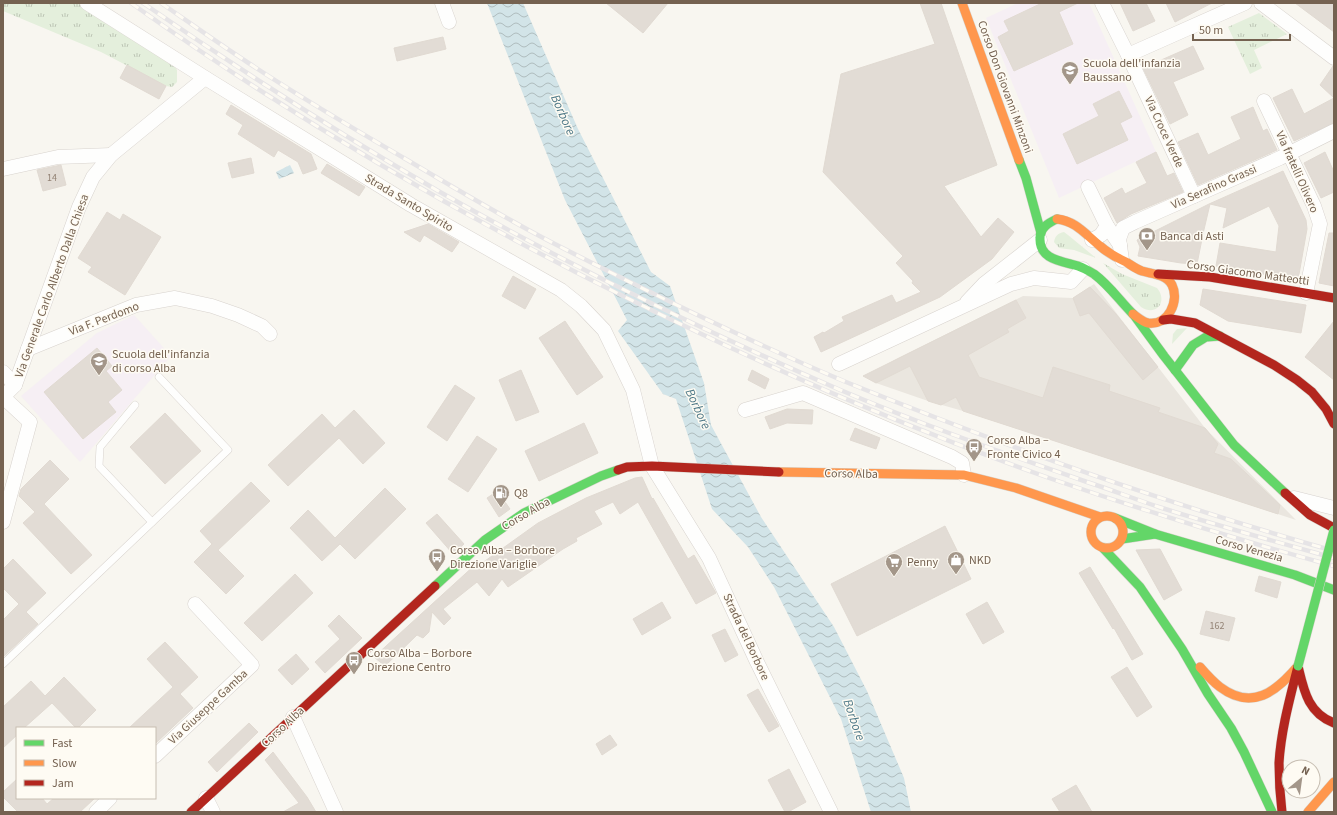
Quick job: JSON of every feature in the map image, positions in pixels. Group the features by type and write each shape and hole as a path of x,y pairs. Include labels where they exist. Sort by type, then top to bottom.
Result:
{"street":[{"name":"Strada Santo Spirito","path":"87,3 205,78 411,205 561,290 581,306 604,330 633,390 652,466"},
{"path":"442,3 449,22"},
{"name":"Corso Don Giovanni Minzoni","path":"962,3 1026,178 1040,237 1041,248 1045,254 1050,258 1083,269 1095,275 1108,286 1134,315 1234,445 1310,515 1334,529"},
{"name":"Via Croce Verde","path":"1102,3 1194,196"},
{"path":"1128,56 1245,3"},
{"path":"1261,3 1334,58"},
{"name":"Via Generale Carlo Alberto Dalla Chiesa","path":"3,397 15,385 79,207 93,177 111,154 205,78"},
{"name":"Via fratelli Olivero","path":"1264,101 1314,206 1320,224 1306,293"},
{"name":"Via Serafino Grassi","path":"1122,260 1119,239 1123,228 1334,131"},
{"path":"3,169 58,157 111,154"},
{"name":"Corso Don Giovanni Minzoni","path":"1026,178 1040,193"},
{"path":"1088,187 1107,226 1120,245"},
{"path":"1056,209 1071,221"},
{"path":"959,309 984,284 1040,237 1044,227 1050,222 1056,219 1071,221"},
{"name":"Corso Giacomo Matteotti","path":"1071,221 1107,251 1138,269 1158,274 1210,277 1334,298"},
{"path":"1092,240 1101,235 1107,226"},
{"path":"1054,280 1059,261"},
{"path":"839,364 1022,280 1034,278 1071,282 1083,269"},
{"path":"1158,274 1166,278 1171,284 1182,309 1195,323"},
{"path":"1134,315 1147,323 1155,323 1163,320 1169,315 1173,308 1175,295"},
{"name":"Via F. Perdomo","path":"28,349 136,305 175,298 212,306 238,315 262,326 270,334"},
{"path":"1163,320 1195,323 1274,365 1312,392 1326,409 1334,424"},
{"path":"1175,370 1192,345 1206,337 1224,338"},
{"path":"3,372 15,385"},
{"path":"745,410 803,393 952,457 962,463 964,475"},
{"path":"3,397 30,422 3,522"},
{"name":"Corso Alba","path":"191,812 485,540 501,528 544,503 601,476 626,467 652,466 774,472 964,475 990,479 1100,517"},
{"name":"Strada del Borbore","path":"652,466 709,558 757,662 831,812"},
{"path":"1288,496 1334,508"},
{"name":"Corso Alba","path":"1054,501 1070,515"},
{"path":"1124,550 1121,540 1123,529 1122,525 1115,518 1105,516 1100,517 1088,531 1095,543 1103,548 1140,587"},
{"name":"Corso Venezia","path":"1115,518 1155,534 1295,575 1334,590"},
{"path":"1282,812 1279,774 1283,728 1334,529"},
{"name":"Corso Venezia","path":"1121,540 1155,534"},
{"path":"1103,548 1113,547 1121,540"},
{"path":"1128,562 1140,587 1182,649 1208,694 1231,728 1272,812"},
{"name":"Via Giuseppe Gamba","path":"156,755 252,665 195,604"},
{"path":"1182,649 1219,686 1229,693 1242,697 1254,698 1266,695 1278,687 1298,666"},
{"path":"1298,666 1303,689 1308,702 1318,714 1334,723"},
{"path":"293,717 336,812"},
{"path":"1308,812 1334,782"},
{"path":"206,798 213,812"},
{"path":"96,812 109,799"}],"lane":[{"path":"3,664 228,450 159,377"},
{"path":"135,404 100,447 99,466 152,522"}],"shaded area":[{"name":"Scuola dell'infanzia Baussano","path":"1018,3 1089,3 1156,152 1059,198 986,18"},
{"path":"1094,284 1205,428 1296,520 963,411 928,401 876,383 866,376 898,358 1023,296 1073,298"},
{"name":"Scuola dell'infanzia di corso Alba","path":"134,315 171,356 80,462 21,396 97,333"}],"green space":[{"path":"3,3 80,3 173,64 177,70 177,82 172,87 166,86 101,52 3,11"},
{"path":"1259,13 1287,34 1254,50 1262,68 1250,74 1228,27"},
{"path":"1064,232 1096,258 1074,250 1059,248 1054,240 1057,235"},
{"path":"1103,263 1122,274 1157,288 1161,298 1159,306 1152,310 1147,310 1141,307"},
{"path":"1187,328 1172,344 1173,334 1177,329"}],"water":[{"name":"Borbore","path":"487,3 523,3 578,129 651,272 670,286 704,383 711,425 761,517 834,627 867,691 904,778 911,812 871,812 841,719 774,587 748,547 712,509 676,399 663,394 618,331 627,320 565,200"},
{"path":"290,165 294,173 279,179 276,172"}],"building":[{"path":"606,3 668,3 643,33"},
{"path":"920,3 941,3 997,165 944,186 981,237 998,218 1014,232 992,259 940,297 821,352 814,337 844,321 842,317 892,295 896,303 921,292 896,263 903,256 823,172 841,74 935,44"},
{"path":"1042,3 1078,3 1059,12 1073,44 1014,71 998,37 1009,31 1004,21"},
{"path":"1120,3 1146,3 1155,21 1133,31"},
{"path":"1166,3 1212,3 1175,22"},
{"path":"1295,3 1334,3 1334,32"},
{"path":"443,37 446,49 397,61 394,48"},
{"path":"1193,46 1204,69 1173,82 1188,115 1170,124 1143,68"},
{"path":"127,65 166,86 159,99 120,78"},
{"path":"1334,66 1334,98 1320,85"},
{"path":"1292,89 1304,114 1334,98 1334,123 1294,141 1273,98"},
{"path":"1119,91 1132,117 1120,123 1128,140 1077,164 1063,134 1099,116 1093,104"},
{"path":"231,105 311,154 317,169 303,174 298,162 278,150 274,157 238,134 243,125 226,114"},
{"path":"1253,107 1263,131 1267,129 1277,150 1198,185 1178,142 1198,133 1208,155 1241,139 1231,117"},
{"path":"1156,152 1167,176 1174,173 1183,192 1131,214 1117,223 1104,198 1122,188 1125,194 1147,183 1136,162"},
{"path":"1325,152 1334,172 1334,192 1321,198 1304,163"},
{"path":"251,158 254,173 232,178 228,163"},
{"path":"327,164 365,187 359,196 321,173"},
{"path":"61,165 66,185 43,191 37,170"},
{"path":"1283,171 1306,220 1307,229 1298,280 1216,266 1220,243 1276,252 1279,226 1269,206 1223,228 1227,208 1210,204 1201,239 1197,264 1138,256 1140,247 1137,240 1209,204"},
{"path":"107,212 120,220 123,214 161,237 125,295 88,272 92,267 78,258"},
{"path":"428,224 459,242 452,252 424,235 420,242 404,232"},
{"path":"1329,233 1334,233 1334,286 1319,283"},
{"path":"513,276 536,289 525,309 502,296"},
{"path":"1090,287 1116,314 1158,367 1143,380 1089,313 1080,316 1073,298"},
{"path":"1203,289 1306,305 1301,333 1228,321 1200,305"},
{"path":"1016,300 1026,318 1007,329 1009,332 968,355 979,377 1043,398 1053,367 1110,385 1109,391 1160,408 1158,412 1205,428 1218,444 1214,453 1231,459 1280,505 1278,514 963,411 956,397 941,405 928,401 910,366 876,383 863,376"},
{"path":"565,321 603,377 577,395 539,338"},
{"path":"1334,321 1334,380 1305,357"},
{"path":"97,348 112,366 106,371 122,390 108,402 116,412 83,439 44,392"},
{"path":"521,370 539,412 516,421 499,380"},
{"path":"752,370 769,379 765,389 748,380"},
{"path":"455,385 475,398 447,441 427,427"},
{"path":"787,409 813,410 812,424 787,423 770,429 765,417"},
{"path":"354,410 385,443 363,464 339,438 288,486 268,465 322,414 335,428"},
{"path":"165,413 201,451 165,484 130,447"},
{"path":"584,423 598,453 539,481 525,451"},
{"path":"855,428 880,438 876,449 850,440"},
{"path":"477,436 497,449 468,492 448,479"},
{"path":"50,460 69,479 44,504 92,555 71,574 23,523 35,512 19,496 21,489"},
{"path":"642,477 652,499 653,498 688,559 694,555 716,593 696,604 638,502 620,514 613,502 594,511 602,524 576,538 577,541 508,587 502,579 489,596 477,582 443,609 451,618 444,625 432,612 429,632 423,638 417,635 385,666 374,657 476,564 478,566 538,523 586,498 635,478"},
{"path":"251,482 270,501 218,550 244,576 226,594 194,562 212,544 200,531"},
{"path":"385,488 406,509 355,559 340,544 322,561 290,528 308,510 335,538"},
{"path":"496,492 501,500 503,499 510,509 499,517 487,498"},
{"path":"437,514 464,544 453,554 426,523"},
{"name":"Penny","path":"945,526 971,579 857,636 831,584"},
{"path":"1160,549 1182,590 1164,600 1136,550"},
{"path":"13,559 46,593 26,612 38,624 3,657 3,620 19,604 3,588 3,569"},
{"path":"1090,567 1143,654 1132,660 1114,628 1113,629 1079,573"},
{"path":"295,574 313,593 262,641 244,623"},
{"path":"1259,576 1281,582 1277,598 1255,591"},
{"path":"662,602 671,618 642,635 633,619"},
{"path":"987,602 1004,632 983,644 966,614"},
{"path":"1206,611 1235,618 1229,641 1200,634"},
{"path":"339,615 362,638 325,673 315,662 340,639 328,626"},
{"path":"725,629 738,655 725,662 712,635"},
{"path":"165,642 198,677 180,694 193,708 156,743 156,727 130,727 173,687 147,659"},
{"path":"296,654 309,669 292,685 278,670"},
{"path":"1127,667 1152,707 1137,717 1111,677"},
{"path":"64,677 96,710 79,727 75,727 52,703 25,727 16,727 16,736 3,748 3,707 31,681 45,696"},
{"path":"758,689 779,726 769,732 747,695"},
{"path":"249,723 258,732 217,772 208,762"},
{"path":"610,735 617,745 602,755 596,744"},
{"path":"273,752 307,797 316,812 283,812 299,803 265,760"},
{"path":"789,769 806,802 788,812 785,812 768,780"},
{"path":"16,780 16,799 43,799 47,804 53,799 94,799 80,812 18,812 3,797 3,792"},
{"path":"1076,785 1092,812 1060,812 1052,799"}],"railway":[{"path":"131,3 266,94 405,179 547,257 737,351 916,428 1006,463 1157,514 1334,566"},
{"path":"143,3 290,100 364,147 440,192 586,271 736,344 869,402 993,449 1162,508 1226,528 1334,558"},
{"path":"161,3 287,88 480,203 587,261 734,332 846,382 1027,452 1210,514 1334,551"}],"traffic: fast":[{"path":"1019,160 1026,178 1041,233"},
{"path":"1057,219 1048,224 1041,231 1040,238 1043,251 1047,255 1059,261 1080,267 1094,274 1110,288 1133,314"},
{"path":"1134,315 1164,356 1234,445 1285,493"},
{"path":"1175,370 1193,345 1206,337 1220,336"},
{"path":"435,586 485,540 524,513 601,476 618,470"},
{"path":"1115,518 1155,534 1122,539"},
{"path":"1298,666 1334,530"},
{"path":"1155,534 1295,575 1334,590"},
{"path":"1103,548 1140,587 1182,649 1208,694 1231,728 1272,812"}],"traffic: slow":[{"path":"962,3 1019,160"},
{"path":"1057,219 1064,220 1080,229 1106,251 1136,268 1163,277 1169,281 1174,291 1174,298 1173,305 1166,317 1161,321 1148,323 1142,321 1133,314"},
{"path":"779,472 964,475 1016,488 1100,517"},
{"path":"1104,516 1110,516 1120,523 1123,532 1122,538 1116,545 1110,548 1104,548 1094,541 1091,535 1091,529 1098,519 1104,516"},
{"path":"1200,667 1220,687 1243,698 1253,698 1263,695 1281,684 1298,666"},
{"path":"1308,812 1334,782"}],"traffic: jam":[{"path":"1158,274 1210,277 1334,298"},
{"path":"1163,320 1171,319 1195,323 1274,365 1312,392 1326,409 1334,424"},
{"path":"618,470 627,467 652,466 779,472"},
{"path":"1285,493 1310,515 1334,528"},
{"path":"191,812 435,586"},
{"path":"1298,666 1302,684 1308,700 1318,713 1325,719 1334,723"},
{"path":"1282,812 1279,775 1280,751 1286,714 1298,666"}],"place":[{"name":"Scuola dell'infanzia Baussano","path":"1070,85"},
{"name":"Banca di Asti","path":"1147,251"},
{"name":"Scuola dell'infanzia di corso Alba","path":"99,376"},
{"name":"Corso Alba – Fronte Civico 4","path":"974,462"},
{"name":"Q8","path":"501,508"},
{"name":"Corso Alba – Borbore Direzione Variglie","path":"437,572"},
{"name":"NKD","path":"956,575"},
{"name":"Penny","path":"894,577"},
{"name":"Corso Alba – Borbore Direzione Centro","path":"354,675"}]}
